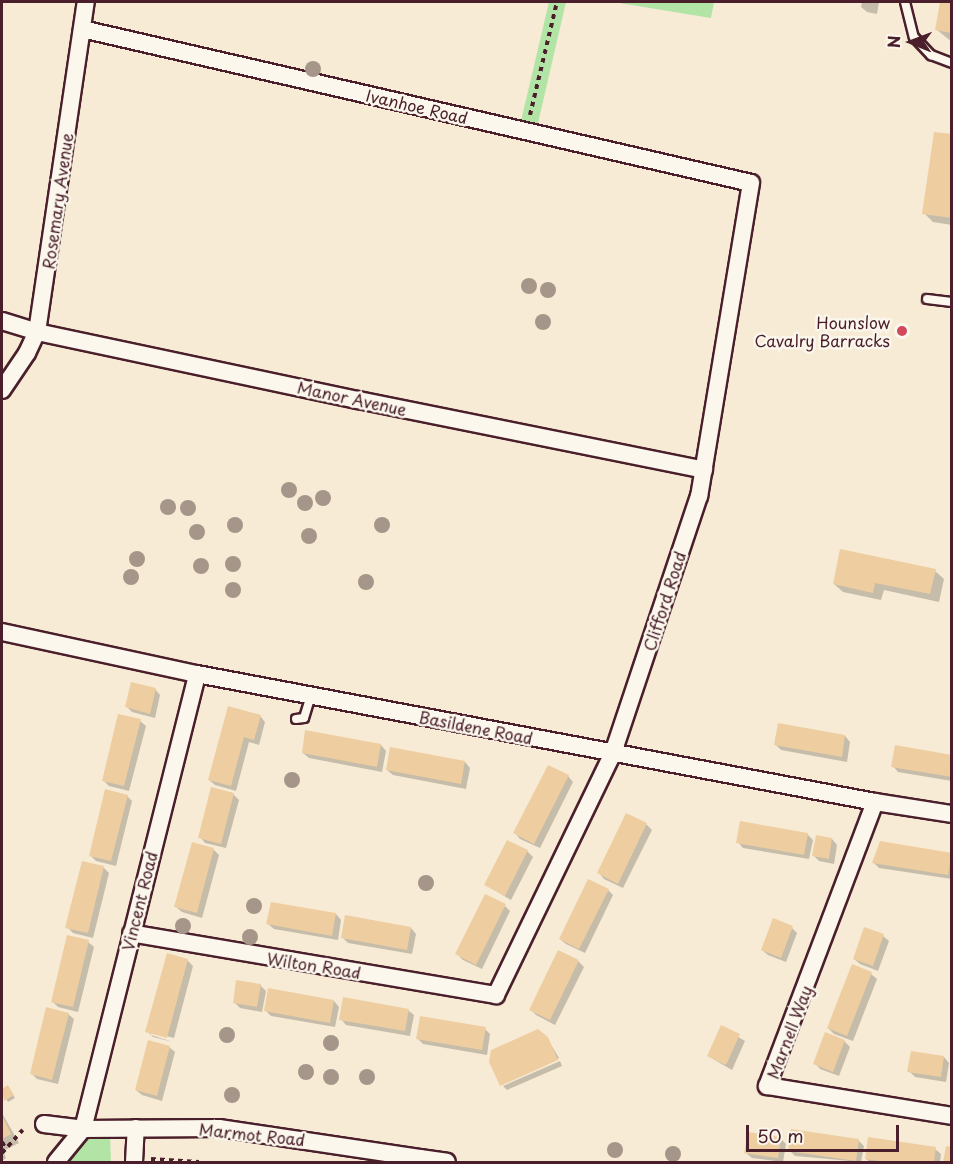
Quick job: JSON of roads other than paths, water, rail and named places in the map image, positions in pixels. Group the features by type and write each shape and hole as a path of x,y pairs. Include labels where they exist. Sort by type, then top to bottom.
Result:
{"street":[{"name":"Rosemary Avenue","path":"2,390 27,353 37,332 86,2"},
{"name":"Ivanhoe Road","path":"82,29 752,183"},
{"name":"Clifford Road","path":"496,995 613,753 699,496 752,183"},
{"name":"Manor Avenue","path":"2,321 37,332 704,470"},
{"name":"Basildene Road","path":"2,632 197,674 875,802 951,814"},
{"name":"Vincent Road","path":"83,1129 197,674"},
{"name":"Marnell Way","path":"875,802 767,1086 951,1116"},
{"name":"Wilton Road","path":"131,933 496,995"},
{"name":"Marmot Road","path":"44,1124 83,1129 219,1128 420,1160 447,1162"},
{"path":"134,1160 136,1128"},
{"path":"56,1162 83,1129"}],"lane":[{"path":"905,2 914,36 931,55 951,63"},
{"path":"927,298 951,302"},
{"path":"296,719 304,718 311,695"}],"place":[{"name":"Hounslow Cavalry Barracks","path":"902,331"}]}
